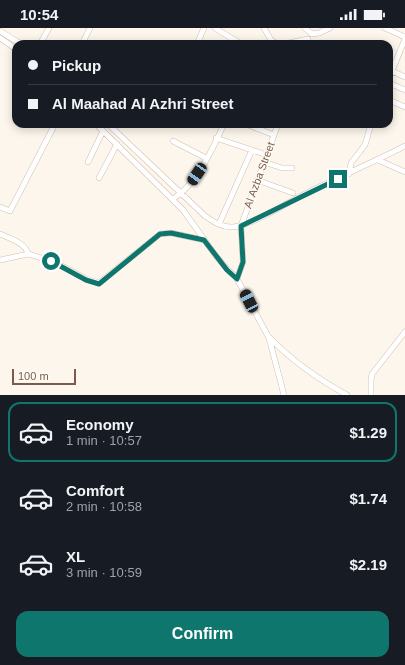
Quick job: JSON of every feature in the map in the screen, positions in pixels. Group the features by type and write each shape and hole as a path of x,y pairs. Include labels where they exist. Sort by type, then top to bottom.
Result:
{"street":[{"path":"42,40 49,28"},
{"path":"84,40 90,28"},
{"path":"199,40 204,28"},
{"path":"215,28 234,40"},
{"path":"264,28 269,40"},
{"path":"307,30 312,34 319,33 330,28"},
{"path":"385,28 405,38 393,68"},
{"path":"0,31 15,40"},
{"path":"0,38 12,46"},
{"path":"393,71 405,77"},
{"path":"393,85 405,90"},
{"path":"393,102 405,107"},
{"path":"0,207 10,211 53,128"},
{"path":"100,128 191,218 204,240 227,270 237,279 269,338 284,395"},
{"path":"112,128 204,216 228,227 241,226 405,146"},
{"path":"173,199 181,194 191,182 222,128"},
{"path":"256,128 274,135"},
{"name":"Al Azba Street","path":"241,226 277,128"},
{"path":"349,174 351,163 365,144 370,128"},
{"path":"88,162 103,131"},
{"path":"216,138 267,155"},
{"path":"173,142 206,158"},
{"path":"99,178 117,144"},
{"path":"219,224 252,150"},
{"path":"378,160 405,172"},
{"path":"264,162 282,168 292,168"},
{"path":"258,180 293,193"},
{"path":"237,279 243,262 241,226"},
{"path":"0,260 28,254 58,264 86,280 99,284 160,234 171,233 204,240"},
{"path":"0,234 22,244 28,250 28,254"},
{"path":"371,395 372,374 405,332"},
{"path":"269,338 287,356 347,395"}],"route":[{"path":"51,261 86,280 99,284 160,234 171,233 204,240 227,270 237,279 243,262 241,226 338,179"}]}
